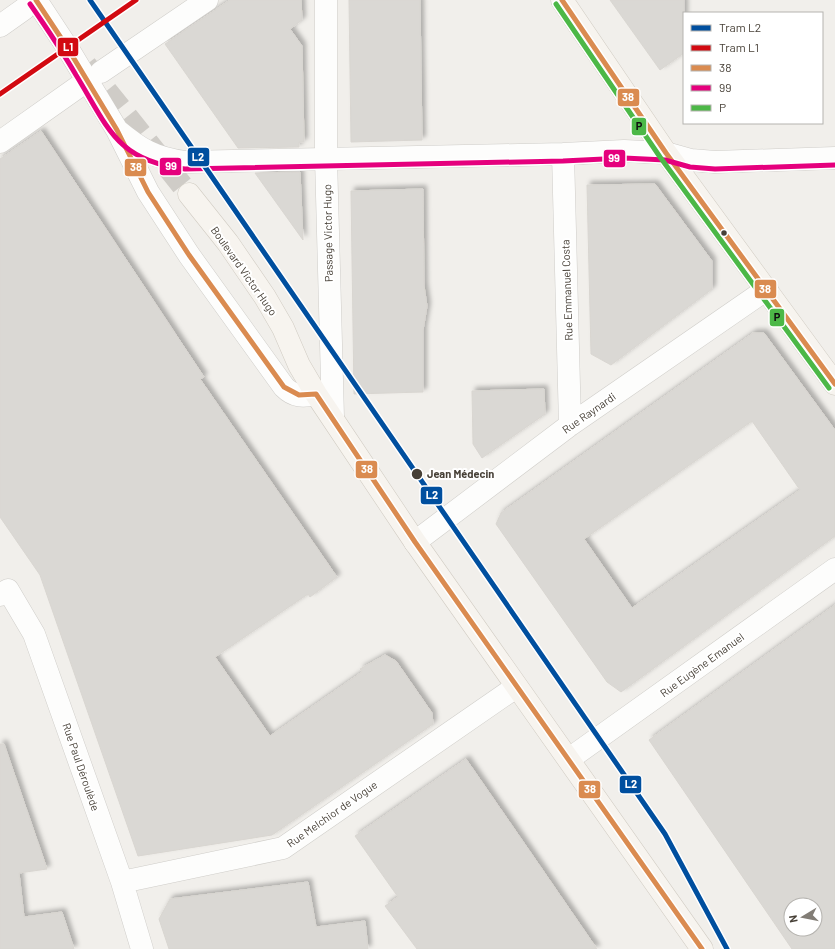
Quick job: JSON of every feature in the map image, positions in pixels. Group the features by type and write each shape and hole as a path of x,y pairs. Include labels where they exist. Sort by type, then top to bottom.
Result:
{"main road":[{"path":"562,0 666,153 835,384"},
{"name":"Boulevard Victor Hugo","path":"189,194 228,243 265,296 283,328 299,365 316,394 415,542 702,949"}],"street":[{"path":"0,142 207,0"},
{"name":"Passage Victor Hugo","path":"326,0 326,158 332,418"},
{"path":"0,26 30,4 89,80 117,130 148,192 189,255 284,387 296,396 305,397 316,394"},
{"path":"117,130 135,145 152,155 174,161 185,162 563,154 624,150 666,153 691,160 715,162 835,158"},
{"name":"Rue Emmanuel Costa","path":"563,154 570,426"},
{"name":"Rue Raynardi","path":"415,542 570,426 766,289"},
{"name":"Rue Eugène Emanuel","path":"569,759 835,569"},
{"name":"Rue Paul Déroulède","path":"4,592 34,634 122,882 142,949"},
{"name":"Rue Melchior de Vogue","path":"122,882 283,848 516,687"}],"building":[{"path":"230,0 301,0 302,20 290,29 302,46 304,142 299,142 299,147 238,148 165,44"},
{"path":"349,0 420,0 422,140 351,142"},
{"path":"610,0 684,0 683,54 660,70"},
{"path":"41,131 204,377 200,379 337,577 310,597 308,594 215,657 270,736 362,672 360,669 385,655 396,661 432,713 433,724 272,835 138,856 40,575 0,517 0,159"},
{"path":"300,172 303,240 255,173"},
{"path":"655,184 712,261 712,289 611,365 591,354 587,185"},
{"path":"423,189 424,286 427,306 423,330 423,392 354,394 351,191"},
{"path":"753,333 764,333 835,430 835,536 621,692 607,682 496,524 501,513","holes":["752,421 800,490 632,608 584,539"]},
{"path":"544,389 545,414 482,458 473,444 472,391"},
{"path":"835,605 835,949 792,949 784,937 823,937 823,897 783,897 783,936 649,740"},
{"path":"0,744 4,744 47,869 19,873 24,917 62,912 74,949 0,949"},
{"path":"466,759 597,949 417,949 385,906 398,897 355,836"},
{"path":"308,882 316,927 365,921 368,949 169,949 159,919 170,899"}],"tunnel":[{"path":"86,65 189,194"}],"tram line":[{"name":"L2","path":"90,0 665,834 727,949"},
{"name":"L1","path":"0,94 136,0"}],"transit line":[{"name":"38","path":"36,0 67,47 117,130 148,192 189,255 284,387 299,395 316,394 415,542 702,949"},
{"name":"38","path":"562,0 666,153 835,384"},
{"name":"99","path":"30,4 65,57 106,125 129,149 143,158 162,165 185,169 563,161 624,158 665,160 690,167 715,169 835,165"},
{"name":"P","path":"556,4 660,157 829,388"}],"place":[{"name":"Jean Médecin","path":"417,474"}]}
